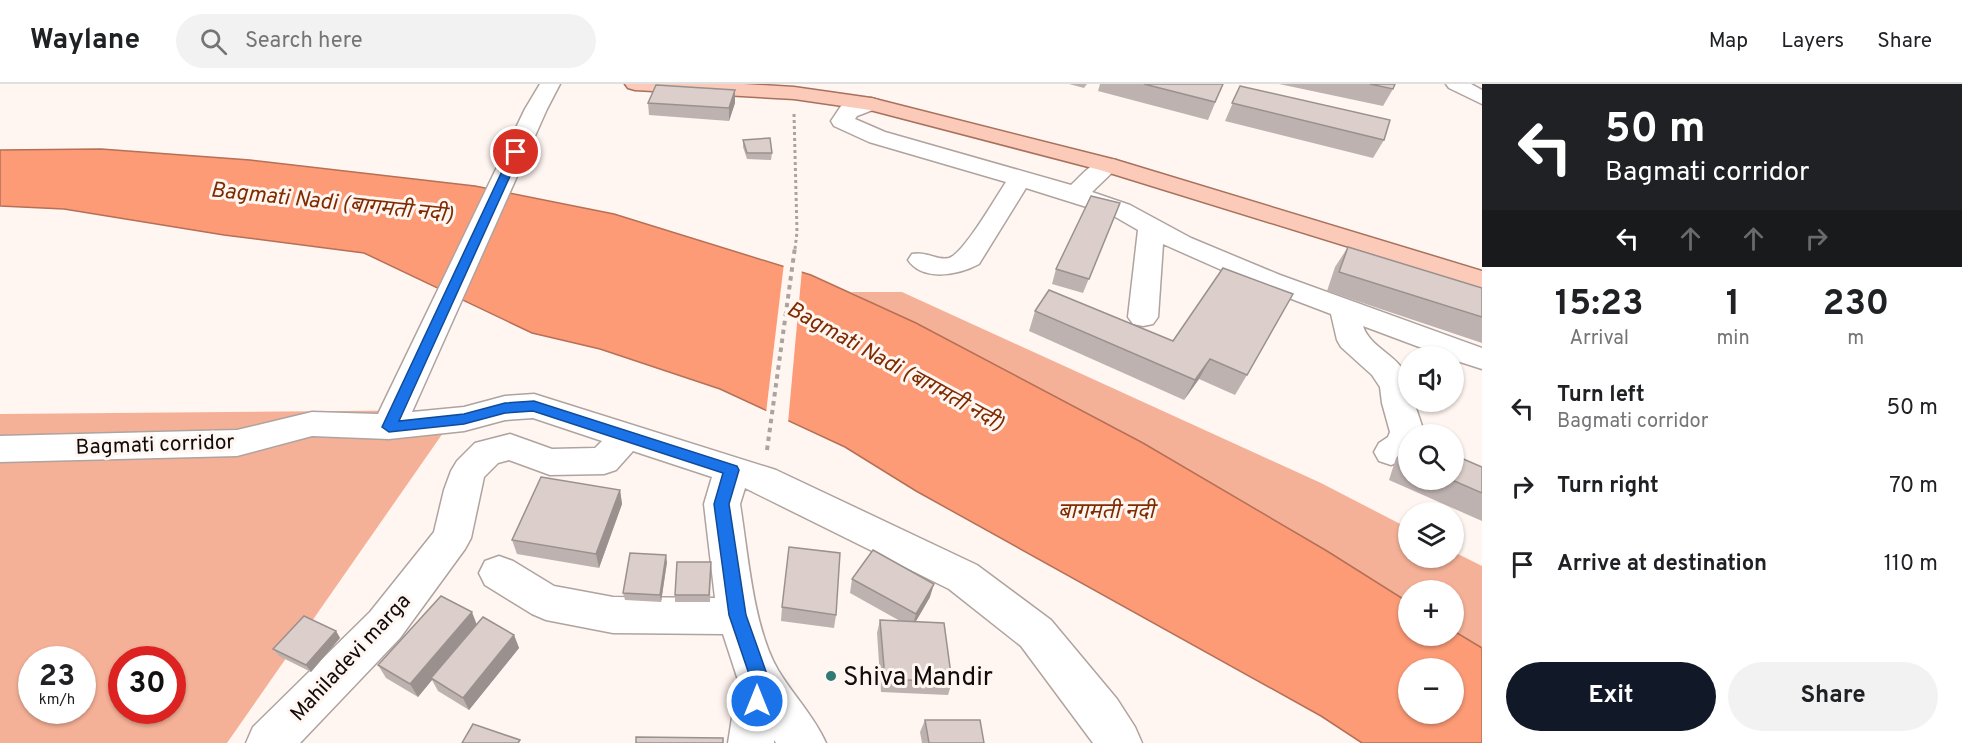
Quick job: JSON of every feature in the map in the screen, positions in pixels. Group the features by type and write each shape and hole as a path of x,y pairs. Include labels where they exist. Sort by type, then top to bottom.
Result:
{"main road":[{"path":"635,84 794,93 871,104 1108,165 1482,280"}],"street":[{"path":"389,427 536,109 550,84"},
{"path":"1456,84 1482,98"},
{"path":"871,104 849,111 842,121 877,138 1075,194 1121,210 1182,244 1248,272 1482,359"},
{"path":"1075,194 1108,165"},
{"path":"922,260 932,265 956,267 969,258 1020,178"},
{"path":"1143,317 1151,227"},
{"path":"1344,308 1352,340 1383,367 1396,386 1398,403 1407,432 1403,446 1391,452"},
{"name":"Bagmati corridor","path":"0,449 237,443 312,424 389,427 464,419 505,408 534,406 747,475 963,576 1036,633 1101,714 1119,743"},
{"name":"Mahiladevi marga","path":"269,743 385,625 452,538 462,490 469,471 487,452 510,447 550,462 604,461 626,437"},
{"path":"747,475 722,504 737,615 760,680 803,743"},
{"path":"499,573 546,602 613,615 699,617 737,615"},
{"path":"751,743 760,680"}],"path":[{"path":"747,475 797,232 794,93"}],"shaded area":[{"path":"851,292 902,292 1321,483 1398,523 1398,568 1464,568 1464,557 1482,566 1482,648 1464,637 1464,580 1398,580 1398,596 1327,551 1143,443"},
{"path":"459,410 227,743 0,743 0,414"}],"water":[{"name":"बागमती नदी","path":"101,149 250,160 475,186 614,214 811,275 916,323 1143,443 1327,551 1398,596 1398,646 1464,646 1464,637 1482,648 1482,743 1362,743 1321,716 916,491 845,447 720,389 600,349 532,333 364,253 224,235 64,209 0,206 0,150"}],"pier":[{"path":"784,263 802,269 788,423 766,413"}],"building":[{"path":"1144,84 1223,84 1215,102"},
{"path":"1370,84 1395,84 1393,89"},
{"path":"656,85 735,90 729,108 648,103"},
{"path":"1240,86 1390,120 1384,140 1232,103"},
{"path":"770,138 772,153 747,153 743,140"},
{"path":"1091,196 1120,203 1089,279 1056,269"},
{"path":"1348,247 1482,288 1482,317 1339,272"},
{"path":"1223,268 1293,294 1247,375 1210,359 1195,380 1035,311 1049,290 1173,341"},
{"path":"1464,459 1482,467 1482,493 1464,485"},
{"path":"541,477 620,490 596,554 512,540"},
{"path":"789,547 840,553 836,615 782,607"},
{"path":"873,550 934,584 916,614 852,579"},
{"path":"630,553 666,555 660,595 623,593"},
{"path":"677,562 711,562 709,595 675,595"},
{"path":"441,596 472,612 410,684 378,665"},
{"path":"304,616 336,631 306,665 273,649"},
{"path":"483,617 514,635 463,698 431,678"},
{"path":"880,620 944,623 952,682 885,679"},
{"path":"925,720 980,720 984,743 929,743"},
{"path":"473,724 520,740 518,743 462,743"},
{"path":"636,737 723,738 723,743 636,743"}],"place":[{"name":"Shiva Mandir","path":"831,676"}],"route":[{"path":"516,152 389,427 464,419 505,408 534,406 732,470 722,504 737,615 760,680 757,701"}],"water label":[{"name":"Bagmati Nadi (बागमती नदी)","path":"332,201"},
{"name":"Bagmati Nadi (बागमती नदी)","path":"896,365"}]}
